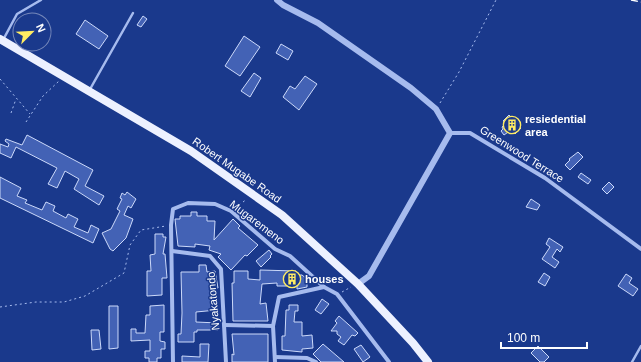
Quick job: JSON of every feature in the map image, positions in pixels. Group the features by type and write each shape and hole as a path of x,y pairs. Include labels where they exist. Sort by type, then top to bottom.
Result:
{"main road":[{"name":"Robert Mugabe Road","path":"2,40 191,151 282,214 358,284 413,343 428,362"}],"street":[{"path":"277,0 283,5 318,23 411,88 436,109 450,133 369,276 358,284"},
{"name":"Greenwood Terrace","path":"450,133 470,134 545,178 641,248"},
{"name":"Mugaremeno","path":"173,362 171,225 173,208 188,203 216,204 231,211 275,249 290,256 324,287 337,294 389,362"},
{"name":"Nyakatondo","path":"172,251 210,256 221,269 226,362"},
{"path":"275,362 273,326 279,297 324,287"},
{"path":"225,325 273,326"},
{"path":"275,357 307,358 316,362"}],"lane":[{"path":"2,40 17,14 41,0"},
{"path":"89,91 133,13"},
{"path":"632,362 641,346"}],"path":[{"path":"436,109 459,72 496,0"},
{"path":"26,122 43,96 64,76"},
{"path":"0,79 31,114"},
{"path":"11,113 16,98"},
{"path":"231,211 253,194"},
{"path":"0,307 36,302 64,302 85,296 124,273 130,245 141,230 171,225"},
{"path":"337,294 358,284"}],"building":[{"path":"143,16 147,19 141,27 137,25"},
{"path":"85,20 108,36 99,49 76,34"},
{"path":"244,36 260,47 240,76 225,66"},
{"path":"281,44 293,51 288,60 276,53"},
{"path":"254,73 261,78 250,97 241,91"},
{"path":"305,76 317,84 299,110 283,97 290,86 295,89"},
{"name":"resiedential area","path":"509,115 521,128 515,134 511,130 504,135 501,131 503,129 502,127 507,123 503,121"},
{"path":"27,135 93,170 85,186 104,196 99,205 74,189 79,179 65,171 57,188 48,184 57,168 16,147 11,158 0,153 0,144 8,147 9,144 5,141 6,139 22,145"},
{"path":"578,152 583,157 570,170 565,165 570,160 569,159"},
{"path":"581,173 591,180 588,184 578,177"},
{"path":"0,177 21,188 17,196 27,200 25,203 42,210 46,202 55,206 53,211 66,218 68,214 78,219 74,227 88,233 91,225 99,229 93,243 0,198"},
{"path":"609,182 614,187 607,194 602,189"},
{"path":"127,192 136,199 131,208 128,206 124,215 133,219 126,238 113,251 110,249 102,233 111,229 120,211 117,209 122,199 120,198 122,193 125,195"},
{"path":"531,199 540,205 537,210 526,207"},
{"path":"191,212 197,212 197,216 207,216 207,221 215,221 214,240 233,219 240,226 238,228 258,245 247,256 245,255 231,270 218,257 221,254 209,250 210,246 195,244 195,247 178,246 175,219 180,219 180,216 191,216"},
{"path":"155,234 163,234 163,237 166,237 163,254 165,254 167,278 162,278 162,295 147,296 147,271 151,271 150,255 155,254"},
{"path":"549,238 563,247 560,252 557,249 552,257 559,262 555,268 542,259 550,247 546,244"},
{"path":"269,250 272,254 270,256 271,257 261,267 256,261"},
{"path":"199,265 206,265 207,272 215,271 218,288 214,288 217,310 196,312 196,322 218,323 218,330 197,330 197,332 194,332 194,342 178,342 178,334 181,334 182,313 181,272 199,272"},
{"path":"260,270 296,271 296,275 302,275 307,279 307,287 297,289 297,286 277,286 277,283 262,284 260,304 266,303 268,321 233,321 232,283 234,283 234,271 248,271 248,279 260,280"},
{"path":"544,273 550,277 545,286 538,282"},
{"path":"626,274 632,278 629,283 638,289 633,296 618,286"},
{"path":"322,299 329,304 321,314 315,310"},
{"path":"164,305 164,332 160,332 160,341 165,342 165,349 161,349 161,358 157,358 157,362 149,362 149,358 145,358 145,351 150,351 150,340 131,341 131,329 136,329 136,333 145,333 146,315 150,315 150,306"},
{"path":"289,305 298,305 298,311 295,311 294,322 302,322 302,336 312,335 313,348 302,349 302,352 282,350 282,336 285,336 286,310 289,310"},
{"path":"109,306 118,306 118,348 109,349"},
{"path":"339,316 358,333 355,336 352,335 344,345 338,341 341,337 337,334 337,331 331,331 337,323 335,321"},
{"path":"91,330 99,330 101,349 92,350"},
{"path":"232,334 268,334 268,362 232,362 232,354 234,355"},
{"path":"200,344 209,344 208,362 182,362 182,356 200,357"},
{"path":"323,344 344,362 321,362 313,354"},
{"path":"361,345 370,357 363,362 354,349"},
{"path":"538,346 549,357 544,362 540,362 531,353"}],"railway":[{"path":"631,0 641,2"}],"place":[{"name":"resiedential area","path":"512,125"},
{"name":"houses","path":"292,279"}]}
